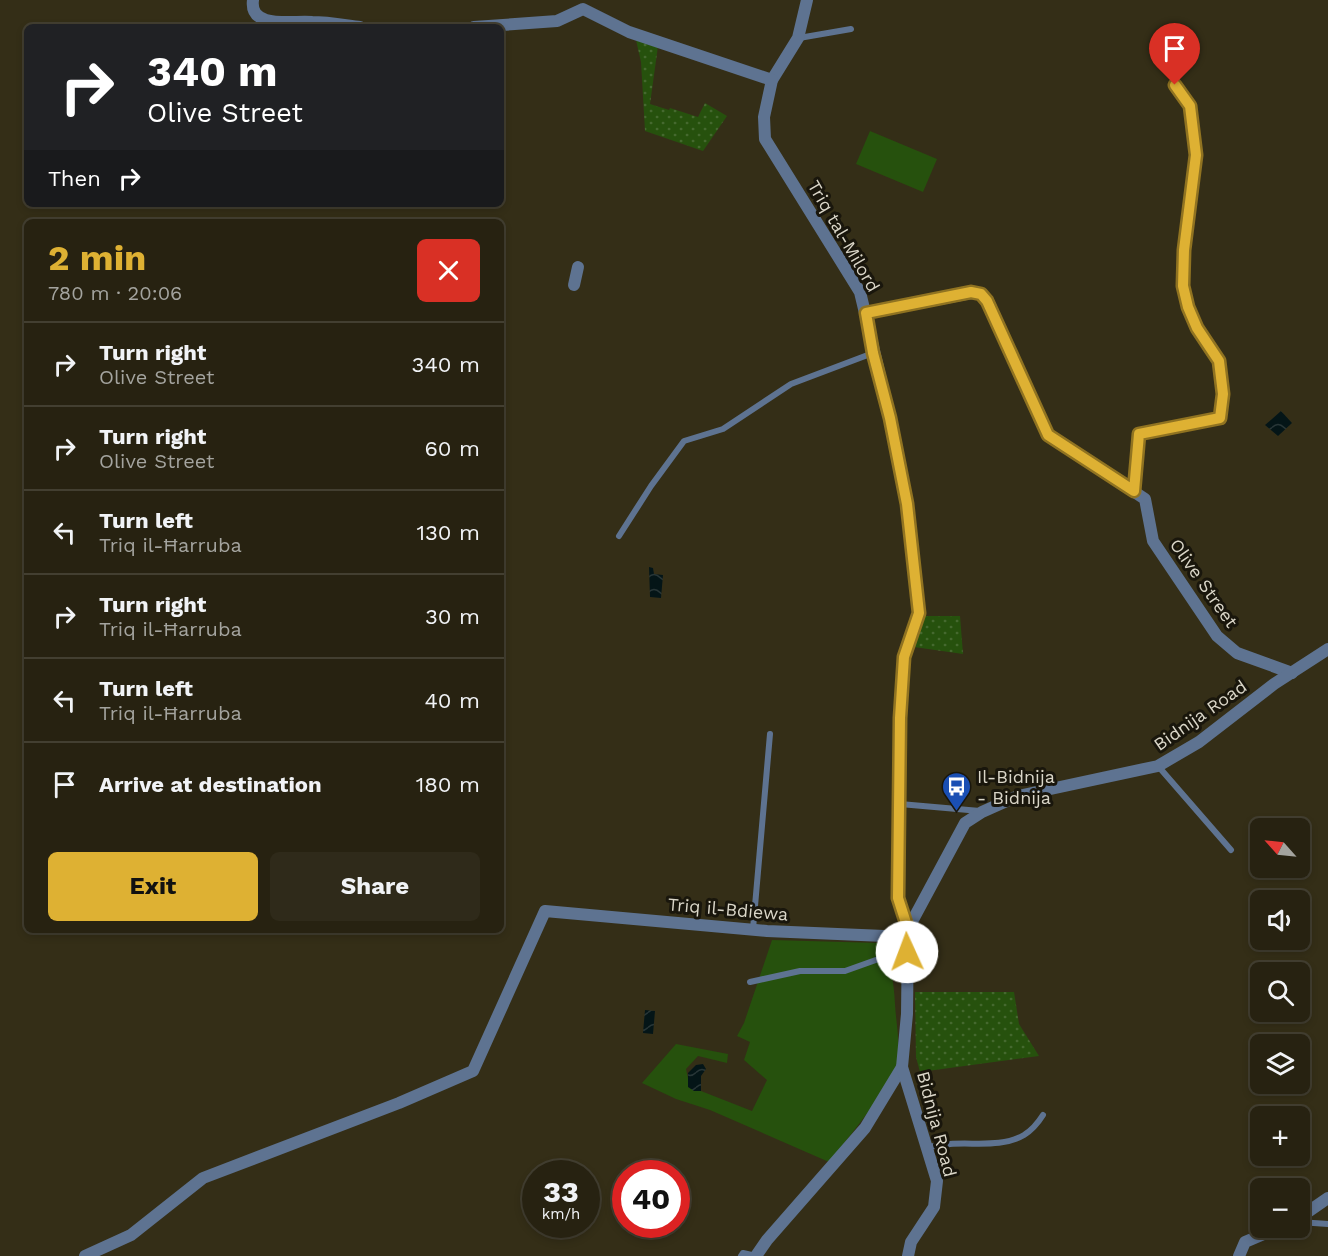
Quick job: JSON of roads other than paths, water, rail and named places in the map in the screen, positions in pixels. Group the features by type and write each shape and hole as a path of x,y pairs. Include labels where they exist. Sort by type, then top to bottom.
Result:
{"street":[{"path":"253,0 255,13 269,21 312,21 336,24"},
{"name":"Triq tal-Milord","path":"807,0 798,38 772,80 764,117 765,139 860,292 890,418 907,504 919,613 904,657 900,718 898,898 908,933"},
{"path":"504,25 557,21 584,9 629,32 772,80"},
{"path":"1134,491 1139,434 1220,418 1223,394 1219,361 1197,328 1188,307 1183,286 1184,250 1196,155 1190,106 1175,85"},
{"path":"574,285 578,267"},
{"name":"Olive Street","path":"866,313 971,292 981,294 991,309 1048,435 1145,500 1153,541 1217,636 1238,653 1292,673"},
{"name":"Bidnija Road","path":"908,933 965,823 981,812 1018,796 1158,766 1199,742 1274,684 1328,650"},
{"name":"Triq il-Bdiewa","path":"85,1256 131,1235 203,1178 399,1103 473,1071 545,910 767,931 908,933"},
{"path":"756,1256 767,1240 865,1128 902,1067 907,1014 908,933"},
{"name":"Bidnija Road","path":"902,1067 937,1181 934,1207 911,1242 908,1256"},
{"path":"1310,1212 1328,1198"},
{"path":"1239,1256 1245,1242 1254,1238"}],"lane":[{"path":"798,38 851,29"},
{"path":"620,536 651,486 684,441 723,429 791,384 873,353"},
{"path":"753,929 770,734"},
{"path":"1158,766 1231,850"},
{"path":"900,804 981,812"},
{"path":"750,982 800,971 845,971 907,952"},
{"path":"927,1148 949,1144 1009,1141 1023,1136 1043,1115"},
{"path":"1310,1222 1328,1224"},
{"path":"741,1256 743,1253 756,1256"}],"water":[{"path":"1281,411 1292,423 1278,436 1265,425"},
{"path":"649,567 653,568 654,574 663,575 661,598 650,597"},
{"path":"645,1010 655,1011 653,1034 643,1033"},
{"path":"703,1064 706,1069 701,1076 701,1091 694,1091 688,1087 688,1073 696,1065"}],"place":[{"name":"Il-Bidnija - Bidnija","path":"956,812"}]}
